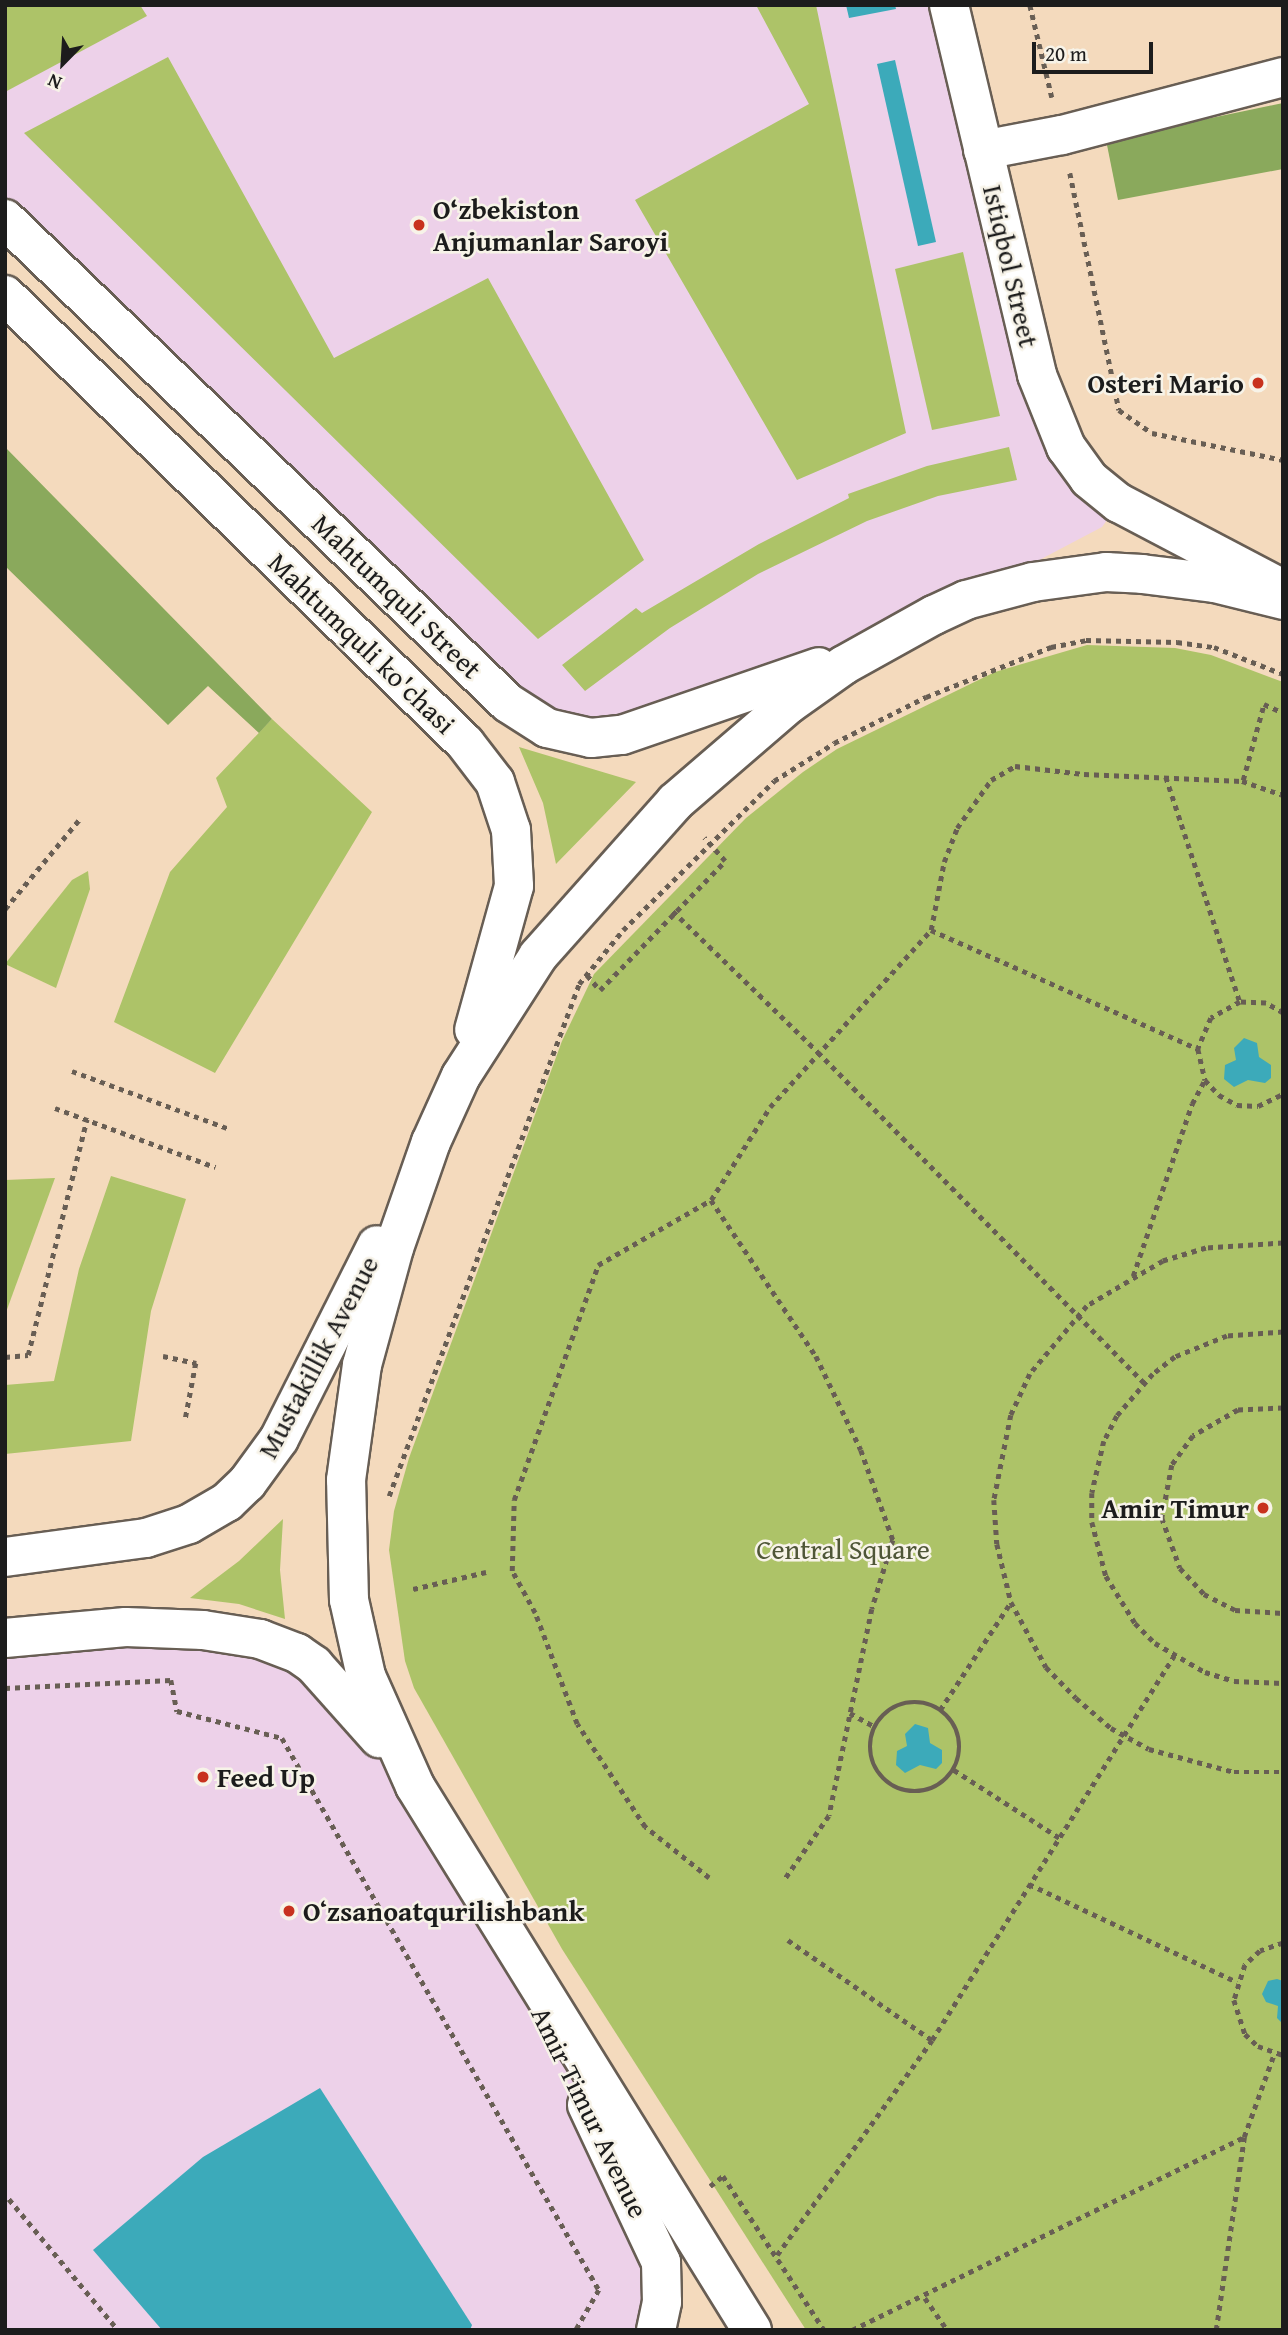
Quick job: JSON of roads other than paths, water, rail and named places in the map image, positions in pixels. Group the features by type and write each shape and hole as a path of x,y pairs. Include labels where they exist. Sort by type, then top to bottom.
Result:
{"main road":[{"name":"Istiqbol Street","path":"949,5 1037,375 1073,458 1118,503 1283,589"},
{"path":"983,150 1062,135 1283,77"},
{"name":"Mahtumquli Street","path":"5,219 508,703 547,728 591,738 622,735 874,647"},
{"name":"Mahtumquli ko'chasi","path":"5,295 465,743 495,782 511,830 514,886 453,1093"},
{"path":"752,2330 415,1786 381,1713 356,1639 346,1560 345,1493 355,1403 372,1325 406,1209 453,1093 538,956 675,802 789,704 874,647 966,600 1033,582 1106,572 1178,576 1283,600"},
{"name":"Mustakillik Avenue","path":"5,1557 146,1538 175,1529 215,1510 247,1483 279,1439 453,1093"},
{"path":"5,1637 164,1628 229,1633 274,1643 307,1658 323,1673 415,1786"},
{"name":"Amir Timur Avenue","path":"487,1903 654,2242 663,2283 656,2330"}],"water":[{"path":"846,5 895,5 896,9 849,18"},
{"path":"895,60 936,242 918,246 877,64"},
{"path":"1244,1038 1257,1043 1259,1057 1271,1065 1271,1078 1265,1083 1248,1080 1234,1087 1224,1079 1225,1065 1236,1060 1234,1048"},
{"path":"915,1724 928,1728 930,1743 942,1750 942,1763 936,1769 920,1765 905,1773 896,1765 897,1751 907,1746 905,1734"},
{"path":"1268,1981 1283,1981 1283,2024 1277,2018 1278,2006 1266,2002 1262,1994"},
{"path":"320,2088 472,2325 470,2330 162,2330 93,2250 203,2157"}],"place":[{"name":"O‘zbekiston Anjumanlar Saroyi","path":"419,225"},
{"name":"Osteri Mario","path":"1258,383"},
{"name":"Amir Timur","path":"1263,1508"},
{"name":"Feed Up","path":"203,1777"},
{"name":"Oʻzsanoatqurilishbank","path":"289,1911"}],"park label":[{"name":"Central Square","path":"843,1549"}]}
